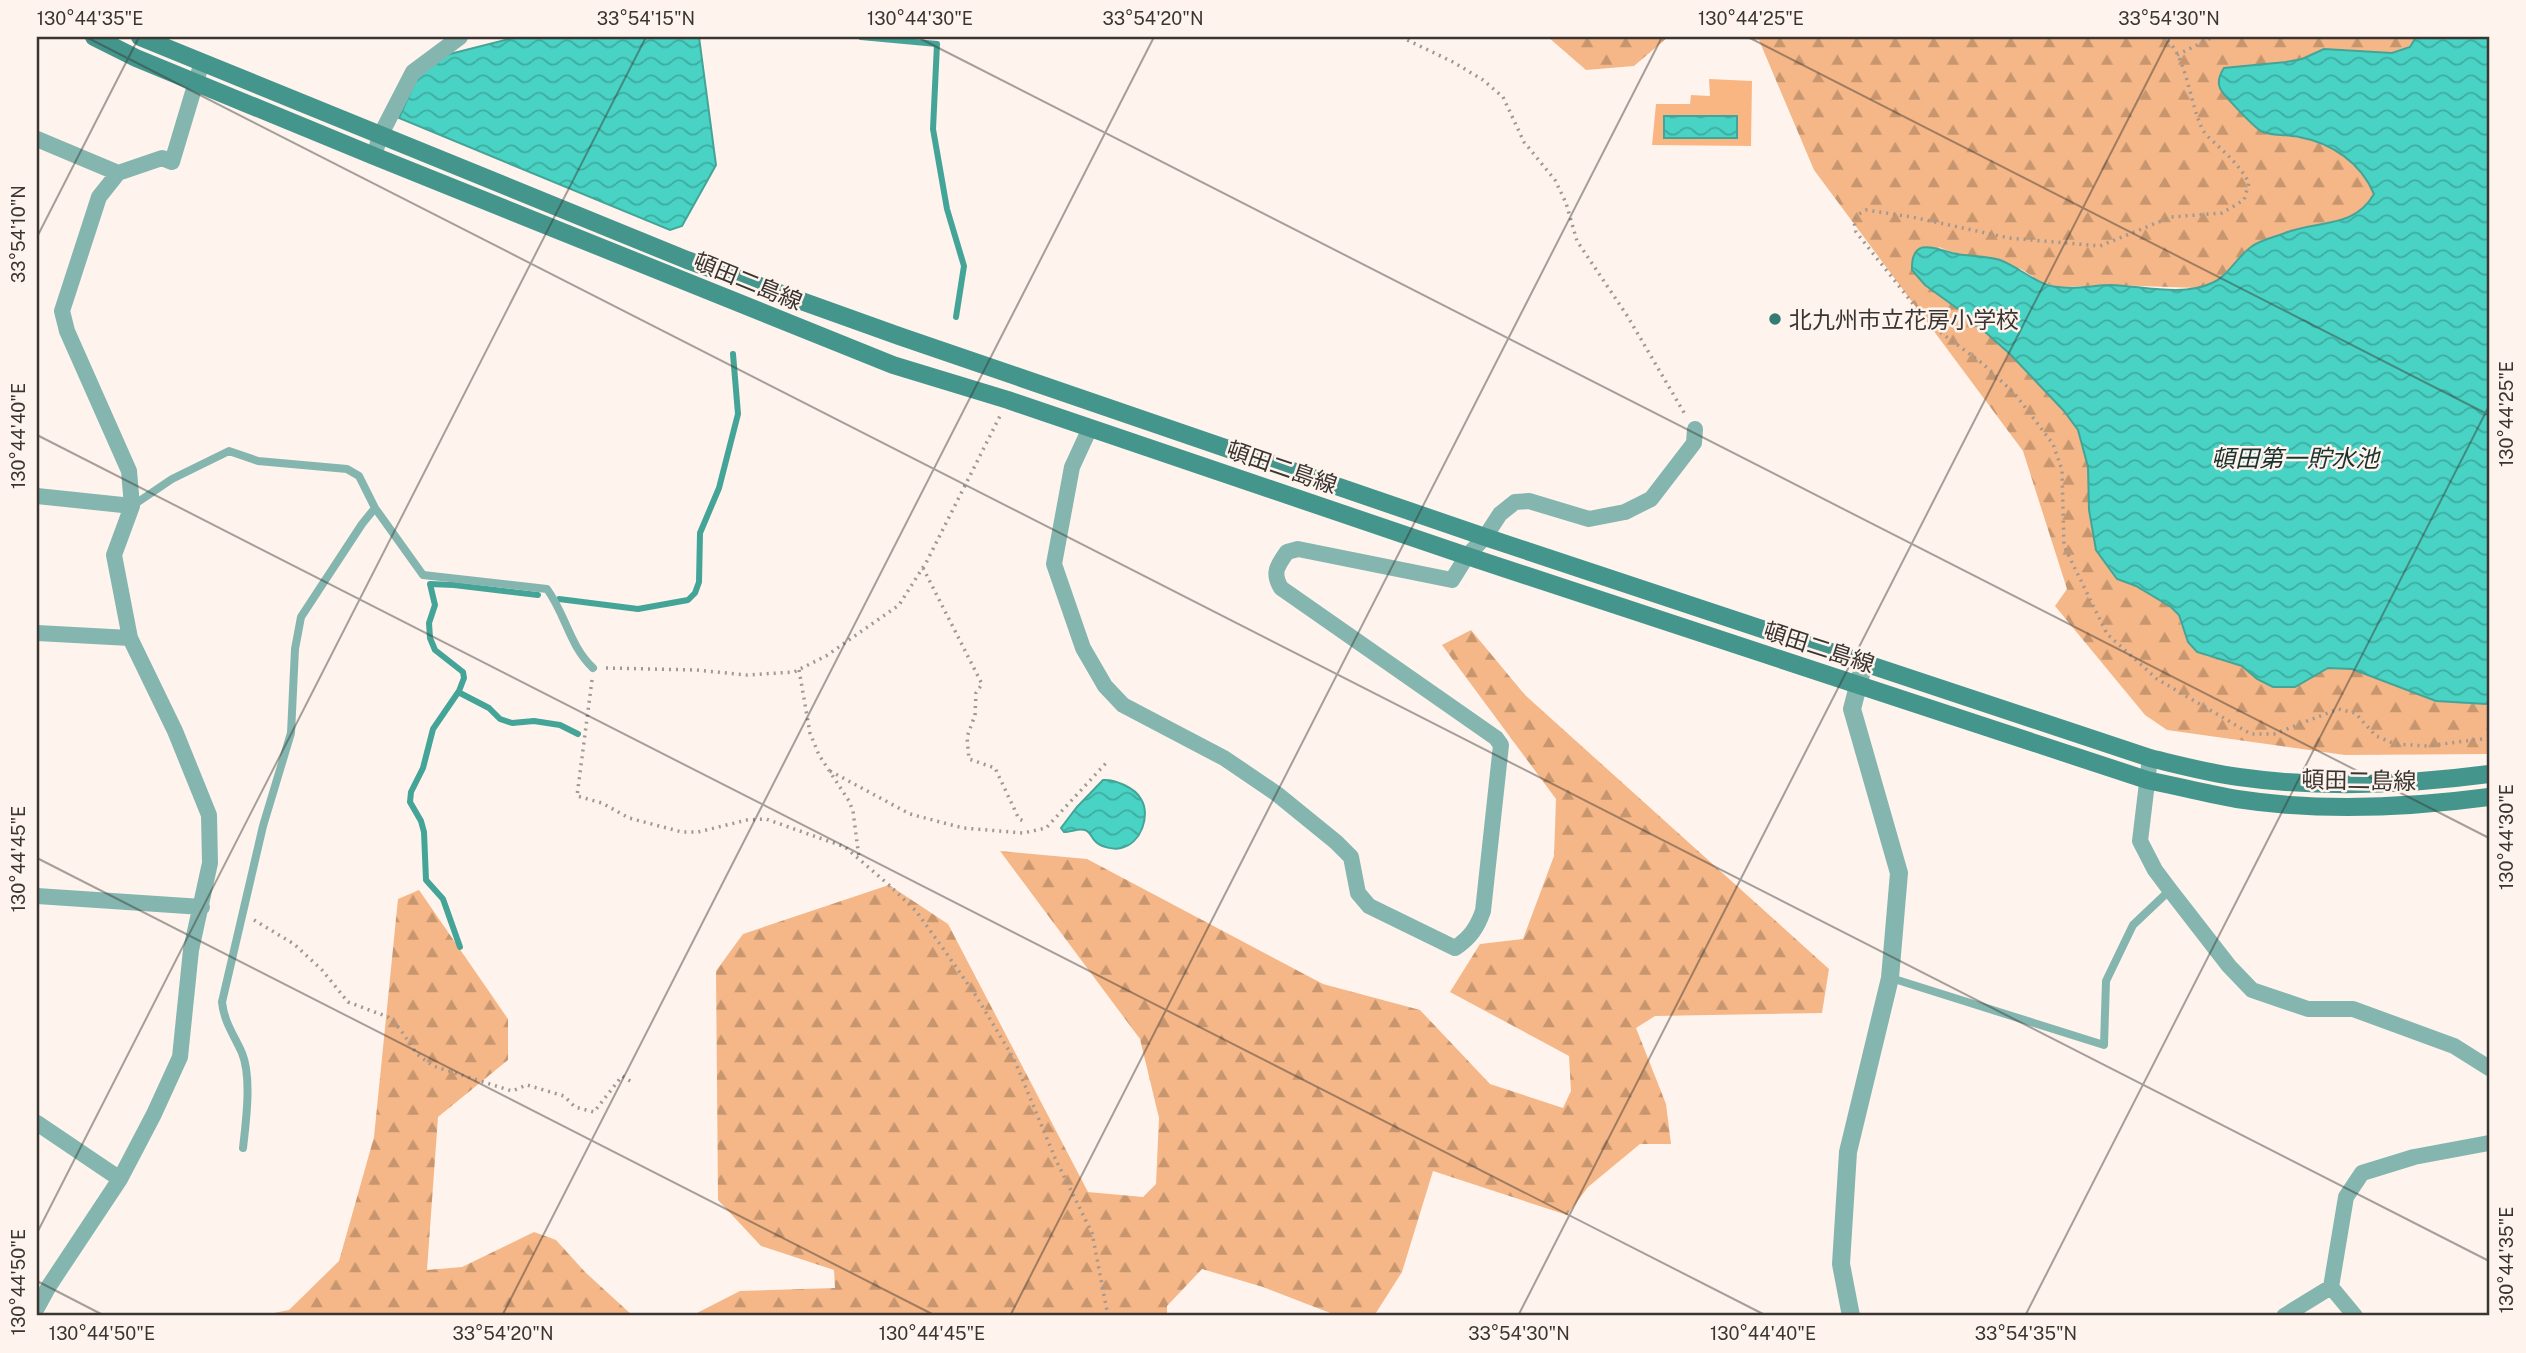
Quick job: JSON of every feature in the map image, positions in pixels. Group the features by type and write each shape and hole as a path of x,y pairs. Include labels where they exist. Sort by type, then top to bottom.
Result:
{"main road":[{"name":"頓田二島線","path":"94,37 136,58 374,156 892,365 1008,400 1466,556 2147,780 2238,799 2327,806 2434,804 2489,797"},
{"name":"頓田二島線","path":"140,37 687,261 1485,537 2150,758 2238,777 2325,784 2429,782 2489,774"}],"street":[{"path":"374,156 380,136 413,72 460,37"},
{"path":"37,1308 43,1281 120,1179 180,1057 191,950 210,863 209,815 175,731 130,638 114,555 132,506 130,471 67,331 62,311 99,197 118,173 162,158 172,162 202,62"},
{"path":"37,139 118,173"},
{"path":"1090,428 1072,467 1054,564 1083,648 1105,686 1123,705 1224,758 1277,794 1326,834 1351,857 1358,893 1369,906 1455,948 1467,940 1478,926 1483,911 1501,745 1496,738 1281,588 1275,578 1275,572 1287,552 1298,549 1452,580 1466,556 1485,537 1500,514 1515,502 1529,501 1589,519 1625,512 1651,499 1693,443 1695,429"},
{"path":"37,496 132,506"},
{"path":"37,633 130,638"},
{"path":"1851,1316 1841,1264 1848,1152 1890,978 1899,873 1852,709 1864,663"},
{"path":"2150,758 2140,841 2155,870 2170,890 2229,966 2252,990 2308,1009 2353,1009 2454,1046 2489,1068"},
{"path":"37,896 202,907"},
{"path":"37,1123 120,1179"},
{"path":"2284,1316 2330,1287 2346,1197 2362,1173 2413,1157 2489,1143"},
{"path":"2330,1287 2355,1316"}],"lane":[{"path":"132,506 172,479 229,451 258,461 347,469 359,476 375,508 423,575 547,589 558,605 579,655 593,668"},
{"path":"243,1148 247,1079 243,1055 227,1026 222,1002 263,826 291,733 295,649 301,617 375,508"},
{"path":"1890,978 2104,1045 2106,981 2133,925 2170,890"}],"path":[{"path":"1401,37 1453,62 1483,80 1503,97 1524,142 1555,180 1566,203 1577,241 1628,317 1677,404 1695,429"},
{"path":"2162,37 2168,40 2177,55 2203,132 2241,167 2249,183 2244,200 2222,213 2171,217 2100,246 2009,238 1866,210 1857,215 1854,222 1856,232 1929,324 1982,363 2015,394 2053,444 2062,470 2064,546 2107,634 2157,679 2251,734 2274,734 2338,709 2355,713 2376,736 2395,744 2427,746 2489,738"},
{"path":"2177,55 2213,37"},
{"path":"1008,400 923,568 899,605 826,656 794,672 747,675 696,670 593,668 578,796 602,803 629,818 682,832 698,832 747,820 766,820 845,847 916,911 976,996 1014,1059 1055,1157 1092,1233 1108,1316"},
{"path":"923,568 982,684 976,693 975,715 967,737 969,758 995,768 1019,819 1026,822"},
{"path":"799,670 810,733 819,755 853,811 859,859"},
{"path":"830,771 911,814 963,828 1023,833 1046,828 1107,762"},
{"path":"243,914 294,944 322,970 348,1002 388,1017 418,1054 433,1066 512,1091 527,1085 564,1096 582,1111 594,1112 622,1076 632,1082"}],"green space":[{"path":"1548,37 1668,37 1634,66 1586,70"},
{"path":"1720,37 2416,37 2410,47 2392,53 2324,49 2302,59 2234,67 2225,96 2248,120 2275,135 2310,139 2341,153 2368,179 2374,194 2362,211 2348,219 2290,231 2252,246 2215,283 2198,288 2112,285 2057,287 2040,281 2021,269 1939,247 1925,285 1965,314 2011,355 2079,430 2088,467 2089,510 2096,550 2117,579 2136,586 2171,607 2179,615 2181,625 2206,656 2242,666 2257,679 2295,687 2329,668 2352,669 2436,701 2486,704 2489,710 2489,754 2345,755 2167,730 2145,715 2055,606 2067,589 2023,451 1814,170 1759,40"},
{"path":"1471,630 1525,695 1829,969 1822,1013 1655,1016 1636,1028 1666,1104 1671,1144 1640,1144 1588,1187 1567,1215 1433,1171 1402,1272 1374,1316 1338,1316 1263,1287 1202,1269 1167,1306 1167,1316 691,1316 740,1291 835,1288 834,1270 761,1246 718,1200 716,971 743,934 889,885 948,924 1088,1192 1143,1197 1156,1184 1159,1118 1140,1039 1000,851 1087,859 1323,984 1420,1010 1490,1084 1563,1108 1571,1091 1569,1056 1450,992 1480,944 1523,939 1554,856 1556,799 1442,645"},
{"path":"419,890 508,1019 508,1060 438,1117 427,1270 462,1267 534,1232 556,1240 585,1272 633,1316 259,1316 289,1310 339,1261 374,1137 398,899"}],"shaded area":[{"path":"1709,79 1752,81 1751,146 1652,145 1656,104 1690,104 1691,95 1710,96"}],"water":[{"path":"517,37 699,37 716,165 682,226 670,230 399,118 418,75 446,55"},
{"name":"頓田第一貯水池","path":"2416,37 2489,37 2489,700 2486,704 2436,701 2352,669 2328,668 2295,687 2273,687 2257,679 2242,666 2197,652 2188,642 2179,615 2171,607 2136,586 2117,579 2096,550 2089,510 2088,467 2078,430 2064,411 2011,355 1965,314 1925,285 1912,270 1915,253 1924,247 1930,247 2000,260 2050,286 2071,288 2111,285 2175,290 2212,283 2255,245 2297,229 2346,218 2366,205 2374,194 2353,164 2334,149 2311,140 2271,134 2258,129 2220,88 2219,78 2224,68 2302,59 2324,49 2392,53 2410,47"},
{"path":"1664,116 1737,116 1737,138 1664,138"},
{"path":"1103,780 1130,788 1144,806 1144,820 1139,835 1121,848 1101,845 1085,830 1064,832 1061,828"}],"waterway":[{"path":"861,37 937,44 933,129 947,209 964,266 956,317"},
{"path":"559,599 638,609 688,600 695,593 699,582 700,533 719,488 738,414 733,354"},
{"path":"460,947 443,899 426,880 424,832 410,802 411,792 423,768 433,729 459,691 464,678 463,672 435,650 430,638 429,623 435,605 430,584 538,595"},
{"path":"460,693 489,708 500,719 512,723 534,721 560,725 578,734"}],"place":[{"name":"北九州市立花房小学校","path":"1775,319"}]}
